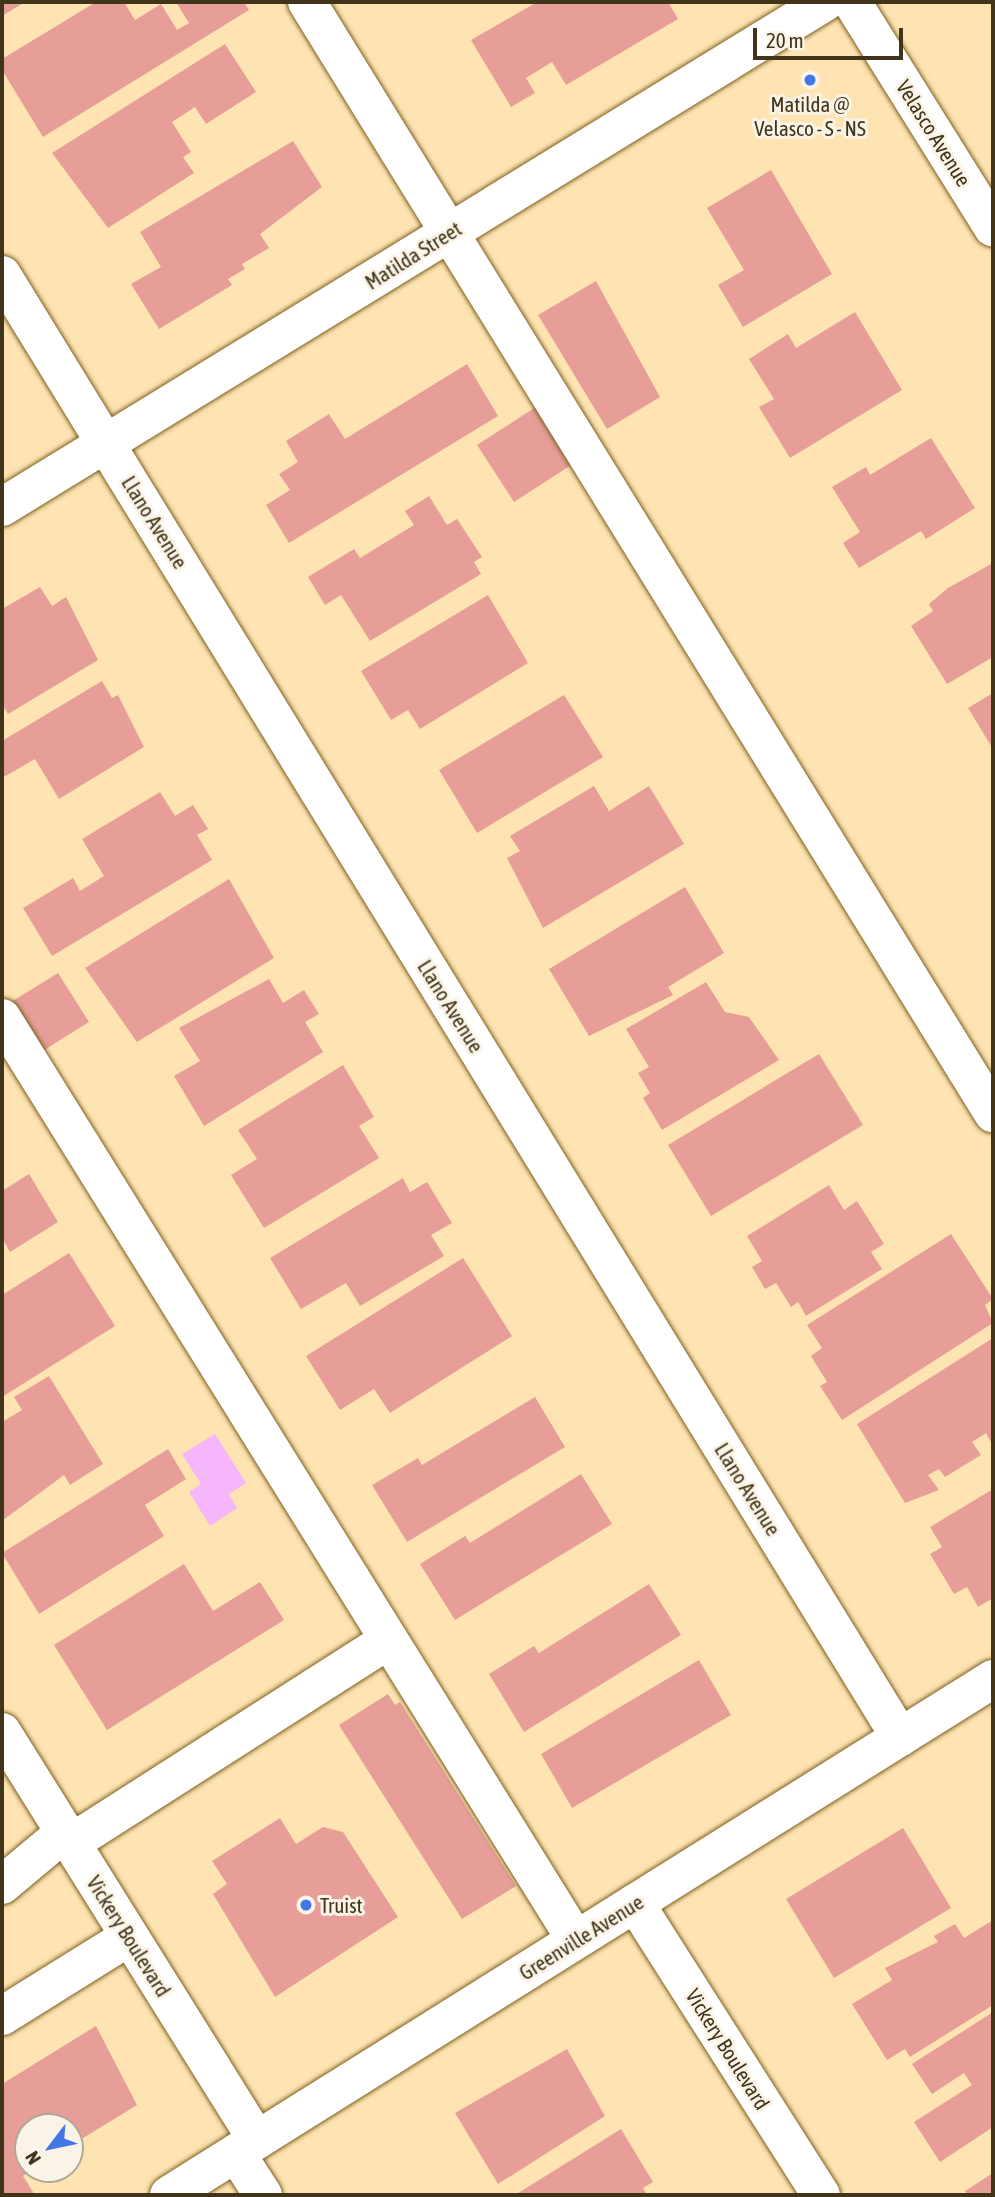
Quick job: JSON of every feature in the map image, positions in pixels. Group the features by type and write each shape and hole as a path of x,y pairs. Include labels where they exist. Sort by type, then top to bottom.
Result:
{"street":[{"path":"307,2 993,1112"},
{"name":"Matilda Street","path":"2,507 825,2"},
{"name":"Velasco Avenue","path":"852,2 993,228"},
{"name":"Llano Avenue","path":"2,275 900,1737"},
{"path":"2,1018 576,1940"},
{"path":"2,1885 68,1838 389,1640"},
{"name":"Greenville Avenue","path":"169,2195 993,1679"},
{"name":"Vickery Boulevard","path":"2,1732 130,1937 246,2147 263,2195"},
{"name":"Vickery Boulevard","path":"635,1903 821,2195"},
{"path":"2,2015 130,1937"}],"shaded area":[{"path":"215,1434 246,1483 229,1494 237,1508 210,1526 189,1492 201,1484 182,1454"}],"building":[{"path":"2,2 25,2 2,16"},
{"path":"96,2 124,2 135,20 161,4 177,30 189,23 176,2 244,2 249,10 43,137 2,70 2,59"},
{"path":"537,2 668,2 678,19 566,85 552,62 526,78 535,93 511,107 471,40"},
{"path":"225,44 256,92 206,124 195,107 172,122 191,152 183,157 194,173 108,228 52,153"},
{"path":"293,141 322,187 260,234 269,248 242,264 245,269 228,279 232,285 159,329 131,284 161,267 140,232"},
{"path":"771,170 832,274 743,327 718,285 744,270 707,208"},
{"path":"596,281 660,397 607,429 538,315"},
{"path":"855,312 902,390 790,458 759,407 774,399 749,359 788,334 796,348"},
{"path":"467,364 498,416 289,543 266,505 290,490 279,474 298,462 286,441 329,414 345,439"},
{"path":"542,403 579,460 514,502 477,445"},
{"path":"931,438 975,508 926,539 921,531 859,568 843,543 860,532 832,487 866,467 870,475"},
{"path":"429,496 447,525 457,519 482,557 474,562 481,574 370,641 341,595 325,605 308,577 354,549 360,558 414,525 405,511"},
{"path":"993,563 993,657 947,684 911,626 933,611 929,604 948,588"},
{"path":"40,587 52,606 66,597 98,660 8,714 2,704 2,609"},
{"path":"488,595 528,663 420,729 408,710 391,720 361,671"},
{"path":"102,681 112,698 118,695 144,747 59,799 35,759 2,778 2,741"},
{"path":"993,693 993,749 968,708"},
{"path":"564,695 603,757 477,833 439,770"},
{"path":"594,786 609,811 649,786 684,844 543,928 507,858 520,851 510,836"},
{"path":"160,792 175,816 193,805 208,829 197,835 212,860 52,956 23,908 73,878 80,891 104,876 82,839"},
{"path":"229,879 274,958 137,1042 85,968"},
{"path":"685,887 724,953 668,987 673,995 589,1036 549,969"},
{"path":"58,973 89,1022 41,1052 11,1002"},
{"path":"269,979 283,1003 304,990 319,1014 305,1022 323,1052 204,1126 174,1076 200,1061 179,1028"},
{"path":"706,982 725,1012 749,1017 779,1060 662,1130 643,1098 650,1093 638,1073 649,1067 626,1029"},
{"path":"819,1054 863,1125 711,1216 668,1145"},
{"path":"343,1065 374,1117 359,1126 379,1158 264,1228 231,1175 257,1159 238,1130"},
{"path":"29,1174 58,1222 10,1252 2,1238 2,1191"},
{"path":"403,1178 410,1192 427,1182 452,1223 431,1235 444,1256 360,1306 346,1283 301,1309 270,1258"},
{"path":"829,1185 844,1210 857,1201 884,1244 871,1252 882,1269 806,1316 798,1302 791,1307 776,1283 765,1289 752,1267 762,1261 747,1236"},
{"path":"951,1234 993,1299 985,1305 993,1323 842,1420 820,1386 827,1382 811,1356 822,1348 807,1325"},
{"path":"69,1253 115,1326 2,1397 2,1295"},
{"path":"463,1258 512,1336 390,1413 374,1389 340,1410 306,1356"},
{"path":"993,1338 993,1446 986,1433 972,1442 981,1455 945,1477 939,1469 928,1475 939,1490 905,1503 857,1424"},
{"path":"49,1376 103,1464 70,1485 64,1475 2,1521 2,1422 22,1410 14,1397"},
{"path":"535,1397 565,1447 407,1542 372,1485 418,1458 422,1465"},
{"path":"168,1449 186,1479 145,1505 164,1536 39,1614 2,1553"},
{"path":"581,1474 612,1524 455,1620 420,1564 465,1536 470,1543"},
{"path":"993,1489 993,1598 978,1607 967,1587 954,1594 930,1554 942,1547 930,1527"},
{"path":"184,1564 213,1611 260,1582 284,1620 107,1730 54,1645"},
{"path":"649,1584 681,1635 524,1732 489,1674 534,1646 539,1653"},
{"path":"699,1660 731,1715 572,1808 541,1754"},
{"path":"388,1694 395,1705 400,1702 516,1886 462,1919 339,1725"},
{"name":"Truist","path":"280,1818 296,1844 323,1827 343,1832 398,1917 275,1997 213,1894 227,1884 212,1861"},
{"path":"903,1828 951,1908 834,1978 786,1899"},
{"path":"993,1920 993,2005 910,2057 905,2049 887,2060 852,2004 892,1980 885,1968 938,1942 934,1936 955,1924 964,1938"},
{"path":"993,2012 993,2127 940,2162 914,2122 972,2085 964,2073 932,2094 912,2064"},
{"path":"96,2026 137,2105 84,2137 84,2113 14,2113 14,2183 27,2183 35,2195 2,2195 2,2084"},
{"path":"567,2049 605,2116 498,2184 455,2113"},
{"path":"621,2129 653,2182 643,2188 647,2195 515,2195"},
{"path":"993,2173 993,2195 968,2195 965,2191"}],"place":[{"name":"Matilda @ Velasco - S - NS","path":"810,80"},
{"name":"Truist","path":"306,1905"}]}
